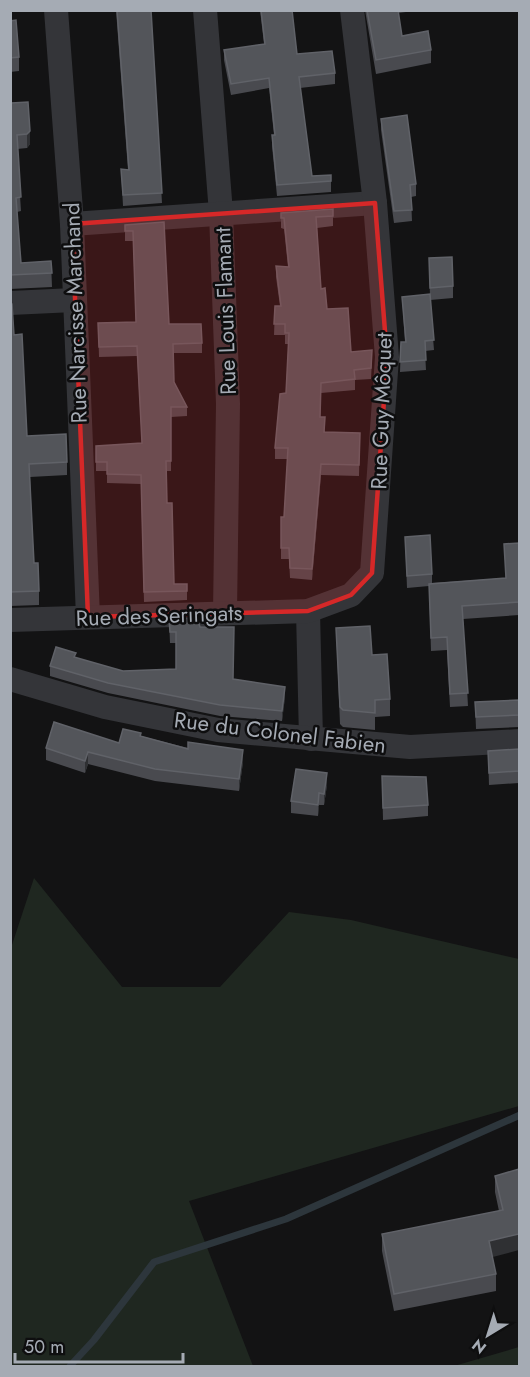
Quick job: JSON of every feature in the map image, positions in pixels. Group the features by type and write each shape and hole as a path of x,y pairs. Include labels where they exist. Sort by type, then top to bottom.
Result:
{"street":[{"name":"Rue Narcisse Marchand","path":"57,10 72,224 88,617"},
{"name":"Rue Louis Flamant","path":"205,10 221,213 228,404 225,612"},
{"name":"Rue Guy Môquet","path":"308,611 351,595 372,573 387,357 375,203 352,10"},
{"path":"72,224 375,203"},
{"path":"10,303 74,300"},
{"path":"308,611 311,739"},
{"name":"Rue des Seringats","path":"10,620 308,611"},
{"name":"Rue du Colonel Fabien","path":"10,679 105,707 218,730 410,747 519,741"}],"highlighted area":[{"path":"375,203 387,357 372,573 351,595 308,611 88,617 72,224"}],"shaded area":[{"path":"34,878 122,987 220,987 289,912 351,920 519,959 519,1106 189,1201 253,1366 11,1366 10,951"},
{"path":"519,1347 519,1366 454,1366"}],"building":[{"path":"117,10 151,10 162,193 123,195 121,169 129,170"},
{"path":"261,10 292,10 297,54 332,51 335,73 299,77 312,176 331,175 331,181 277,185 269,78 231,84 224,50 265,44"},
{"path":"367,10 398,10 402,36 428,31 431,50 376,60"},
{"path":"16,20 19,57 10,58 10,21"},
{"path":"10,98 11,103 28,102 30,131 27,134 17,135 21,197 16,198 21,263 51,261 52,273 10,275"},
{"path":"407,115 416,184 410,185 412,210 394,211 381,119"},
{"path":"333,209 333,216 316,217 321,289 325,288 327,309 348,308 351,352 372,350 371,368 354,370 355,379 321,383 320,417 325,417 324,432 360,433 359,465 321,464 312,569 290,568 289,548 281,548 281,517 284,517 288,448 275,448 280,394 286,393 289,333 285,333 285,324 274,324 275,306 281,306 276,266 289,267 284,218 281,218 281,213"},
{"path":"164,222 169,324 201,324 202,343 173,344 174,382 187,407 171,407 171,461 166,461 167,503 172,503 174,584 187,584 187,591 144,592 141,475 107,474 107,462 96,462 96,446 142,443 137,346 99,347 98,323 136,322 133,231 125,231 125,225"},
{"path":"452,257 453,286 430,288 429,258"},
{"path":"430,294 434,340 425,341 426,360 400,362 401,342 406,342 402,297"},
{"path":"10,303 12,304 14,335 22,334 27,436 66,434 67,462 29,464 34,563 38,563 39,591 10,592"},
{"path":"430,535 432,574 407,576 405,537"},
{"path":"519,543 519,602 462,606 468,693 450,694 447,637 431,638 429,584 506,578 504,544"},
{"path":"197,618 200,627 234,627 233,679 285,687 282,711 220,705 108,683 50,666 56,647 76,653 74,657 123,671 176,669 176,632 170,632 169,619"},
{"path":"370,626 372,655 387,654 390,699 375,700 375,713 343,710 340,707 336,628"},
{"path":"519,700 519,715 476,717 475,702"},
{"path":"54,722 119,743 123,729 188,749 188,742 243,750 239,779 155,769 88,752 85,761 46,748"},
{"path":"519,749 519,771 489,773 488,751"},
{"path":"296,769 327,773 324,794 319,793 318,805 291,801"},
{"path":"382,776 426,777 428,805 383,808"},
{"path":"519,1169 519,1234 489,1241 496,1274 394,1294 382,1234 503,1210 495,1176"}],"waterway":[{"path":"70,1366 94,1340 154,1262 286,1219 520,1115"}]}
